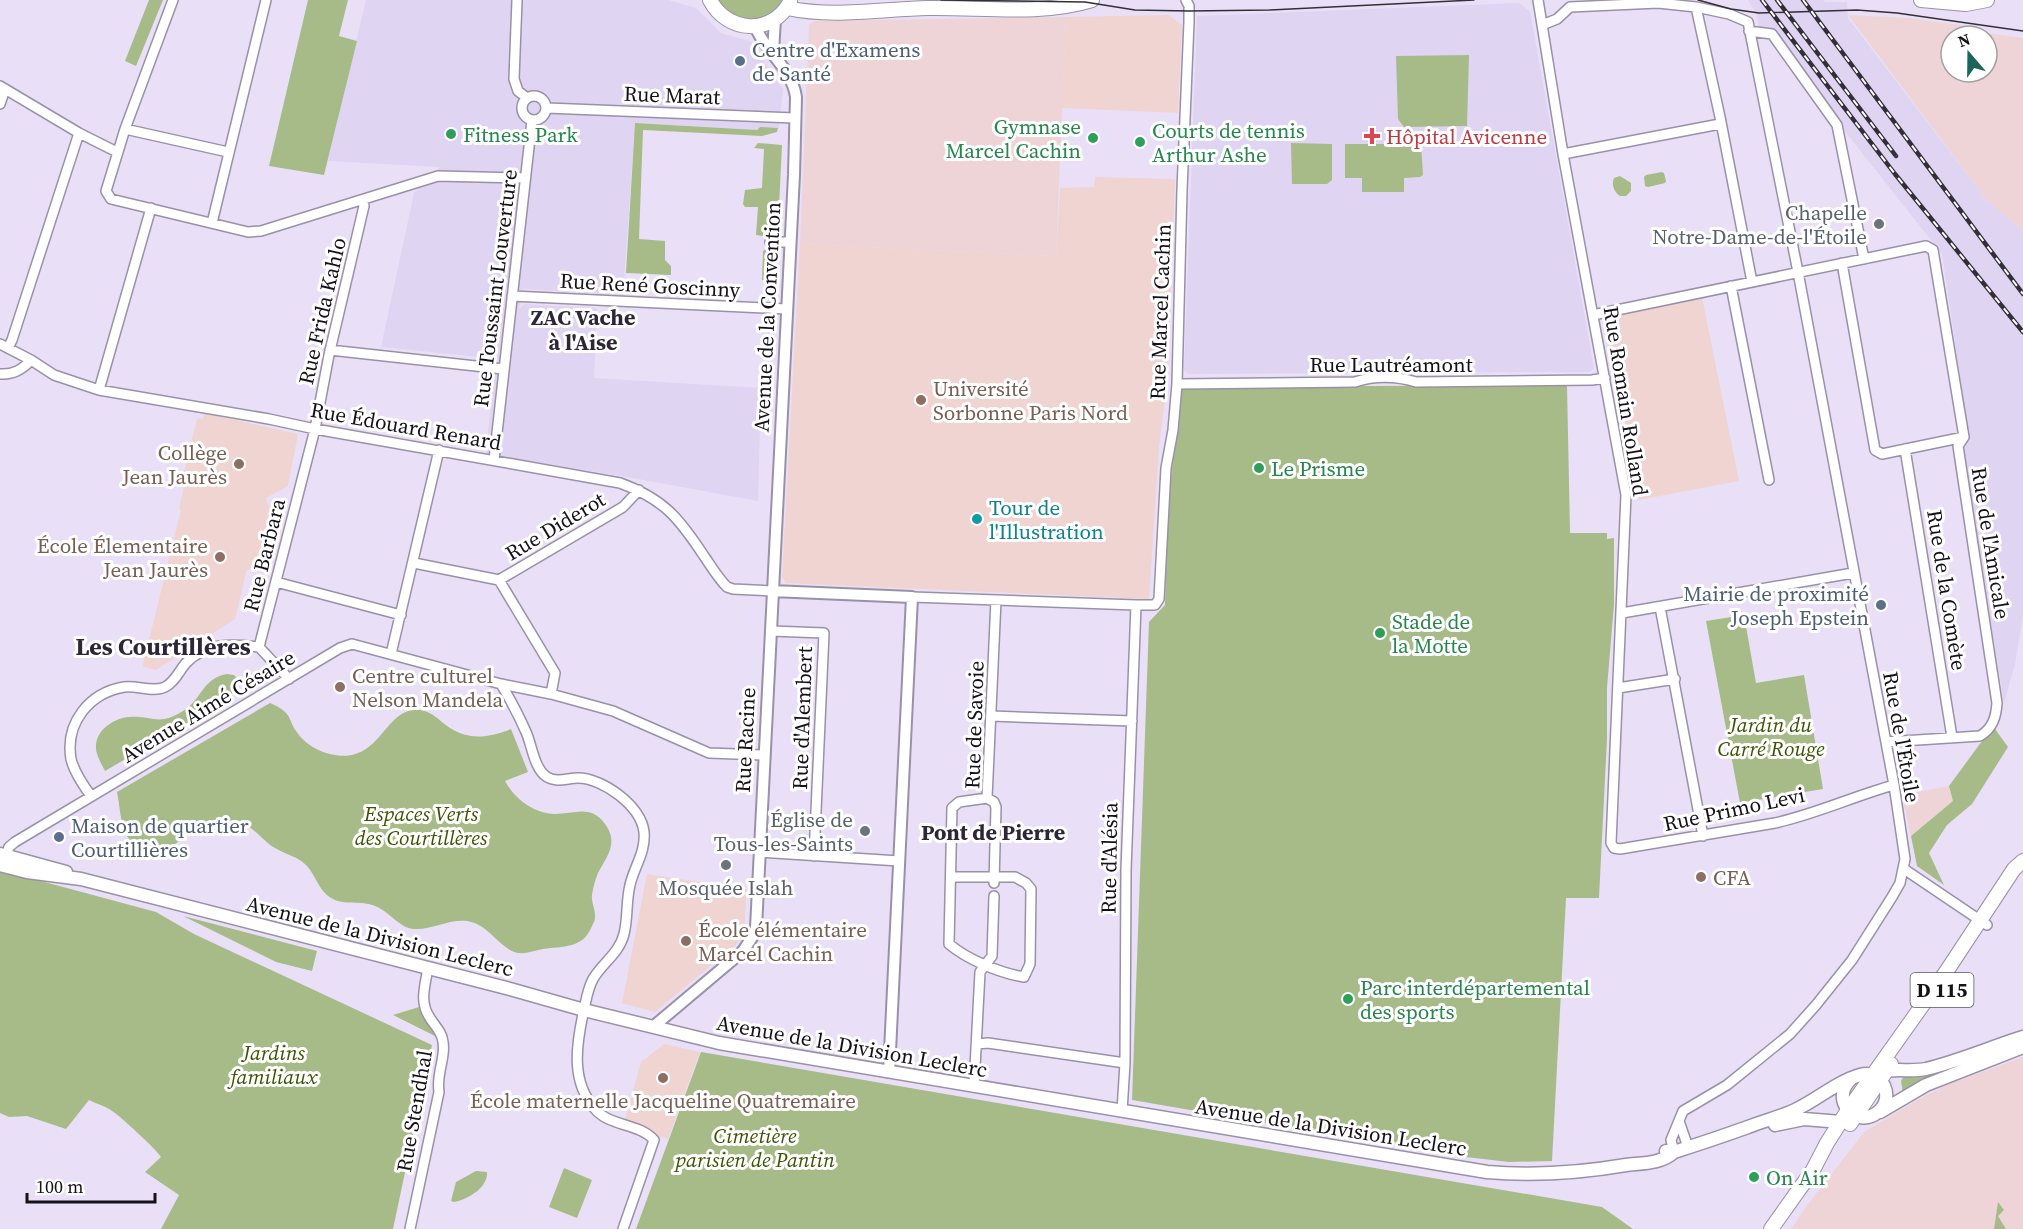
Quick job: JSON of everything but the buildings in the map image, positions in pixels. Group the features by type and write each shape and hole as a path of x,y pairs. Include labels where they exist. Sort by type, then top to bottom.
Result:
{"main road":[{"path":"709,0 724,18 736,24 754,26 775,19 789,4 802,10 856,12 930,8 1051,8 1092,0"},
{"path":"1922,0 1966,4 1987,0"},
{"name":"Avenue de la Division Leclerc","path":"6,861 719,1043 1122,1112 1487,1172 1521,1175 1562,1174 1629,1165 1657,1153 1674,1152 1733,1134 1797,1109 1864,1074 1880,1075 1927,1069 2023,1037"},
{"name":"D 115","path":"1772,1229 1813,1170 1831,1152 1848,1116 1880,1075 1946,972 1983,922 2014,869 2023,861"},
{"path":"1876,1114 1926,1085 2023,1047"},
{"path":"1876,1114 1883,1107 1886,1098 1880,1075"},
{"path":"1848,1116 1842,1093 1845,1084 1851,1079"},
{"name":"Avenue de la Division Leclerc","path":"1733,1134 1746,1134 1781,1123 1804,1119 1866,1117 1876,1114"}],"street":[{"path":"173,0 124,129 106,191 111,199 248,232 261,231 438,176 525,178"},
{"path":"212,223 266,0"},
{"path":"517,0 514,80 518,91 526,98"},
{"name":"Rue Marcel Cachin","path":"1136,605 1155,605 1159,599 1166,468 1173,430 1177,384 1189,22 1189,6 1186,0"},
{"name":"Rue Romain Rolland","path":"1538,0 1563,154 1626,495 1611,843 1614,848"},
{"path":"1542,25 1557,19 1570,7 1658,3 1696,7 1729,14 1748,22 1749,31 1772,34 1838,125 1864,259 1593,315"},
{"path":"1696,7 1752,282"},
{"path":"773,52 775,19"},
{"name":"Avenue de la Convention","path":"754,26 759,38 773,52 794,87 795,118 772,591"},
{"name":"Rue de l'Étoile","path":"1679,1121 1685,1109 1714,1095 1790,1034 1816,1005 1852,960 1900,883 1905,859 1894,785 1798,272 1749,31"},
{"path":"0,104 3,88 79,133 117,152"},
{"path":"538,96 544,100 547,108 544,116 532,120 523,113 522,105 526,98 538,96"},
{"name":"Rue Marat","path":"547,108 795,118"},
{"name":"Rue Toussaint Louverture","path":"494,460 532,120"},
{"path":"1563,154 1720,124"},
{"path":"124,129 228,152"},
{"path":"4,346 12,340 79,133"},
{"name":"Rue Frida Kahlo","path":"315,429 330,350 364,206 363,200"},
{"path":"99,390 151,208"},
{"path":"770,242 790,242"},
{"name":"Rue de l'Amicale","path":"1864,259 1926,246 1933,250 1964,437 1958,446 1997,703 1996,714 1991,726 1980,736 1952,737"},
{"path":"1842,263 1875,450 1878,453 1964,437"},
{"path":"1731,286 1769,480"},
{"name":"Rue René Goscinny","path":"512,296 787,309"},
{"name":"Rue Édouard Renard","path":"4,346 54,375 99,390 620,483 639,490 661,503 674,515 686,528 727,586 733,589 772,591"},
{"path":"330,350 503,369"},
{"path":"0,374 9,375 24,368 31,360"},
{"name":"Rue Lautréamont","path":"1177,384 1355,382 1368,378 1402,378 1416,382 1605,378"},
{"name":"Rue Barbara","path":"259,647 315,429"},
{"name":"Rue de la Comète","path":"1905,449 1952,737"},
{"path":"391,654 439,450"},
{"name":"Rue Diderot","path":"414,563 499,580 623,507 639,490"},
{"path":"1622,613 1854,573"},
{"path":"499,580 555,673 551,694"},
{"path":"276,582 401,615"},
{"path":"772,591 1136,605"},
{"name":"Rue Racine","path":"654,1026 743,951 756,928 772,591"},
{"path":"889,1072 912,597"},
{"name":"Rue de Savoie","path":"994,880 996,807 994,802 987,798 996,600"},
{"name":"Rue d'Alésia","path":"1122,1112 1125,1064 1126,870 1136,605"},
{"path":"1660,607 1703,836"},
{"name":"Rue d'Alembert","path":"771,631 824,633 814,856"},
{"path":"91,796 82,784 72,762 70,744 74,724 82,711 101,694 128,686 159,689 167,687 185,664 197,654 225,644 259,647 289,679"},
{"name":"Avenue Aimé Césaire","path":"6,861 19,845 41,831 48,822 340,648 352,644 613,711 709,753 763,755"},
{"path":"1618,688 1675,679"},
{"path":"501,684 527,734 540,770 547,778 560,781 578,778 598,780 621,796 636,813 644,831 642,854 630,884 624,935 614,955 595,976 588,988 577,1054 578,1075 583,1093 596,1111 616,1122 647,1132 654,1140 622,1229"},
{"path":"992,716 1132,721"},
{"path":"1886,742 1952,737"},
{"name":"Rue Primo Levi","path":"1614,848 1703,836 1798,818 1826,806 1894,785"},
{"path":"951,877 994,880 1015,877 1031,889 1030,964 1024,977 995,970 957,951 949,944 952,808 959,802 987,798"},
{"path":"759,852 898,861"},
{"path":"1904,869 1983,922"},
{"path":"974,1087 980,972 992,956 994,896"},
{"name":"Rue Stendhal","path":"410,1229 439,1092 437,1081 444,1050 440,1032 428,1016 423,1002 428,968"},
{"path":"977,1044 988,1043 1125,1064"},
{"path":"1679,1121 1688,1148"},
{"path":"1674,1152 1671,1140 1679,1121"}],"shaded area":[{"path":"366,0 668,0 696,8 721,33 750,41 783,89 779,128 760,127 757,130 635,123 623,295 523,289 519,309 525,304 597,308 594,378 761,388 758,501 486,454 494,372 479,357 381,347 414,193 440,167 328,161"},
{"path":"1748,0 1847,2 1848,18 1986,199 2023,231 2023,616 2015,664 2004,703 1962,449 1969,437 1942,254 1843,129 1782,45 1777,33 1759,29 1757,15"},
{"name":"Hôpital Avicenne","path":"1519,3 1530,11 1594,368 1590,372 1188,374 1184,370 1197,16"},
{"path":"1169,15 1182,25 1178,113 1062,108 1066,17"},
{"path":"1848,15 1909,18 1952,24 1939,24 1939,84 1999,84 1999,35 2023,38 2023,231 1986,199"},
{"path":"1066,17 1056,256 800,244 809,25 814,21"},
{"name":"Université Sorbonne Paris Nord","path":"1095,177 1175,179 1168,374 1159,448 1149,599 786,583 782,577 800,244 1056,256 1060,188 1094,187"},
{"path":"1702,297 1739,481 1639,500 1605,319"},
{"path":"204,413 298,434 288,486 266,498 270,511 265,532 271,534 275,545 267,574 247,569 235,619 156,670 143,667 143,664 181,510 179,509 186,478 183,476 197,418 203,419"},
{"path":"1949,786 1953,801 1911,836 1902,795"},
{"name":"École élémentaire Marcel Cachin","path":"647,874 747,889 744,932 737,944 655,1012 622,1003"},
{"name":"École maternelle Jacqueline Quatremaire","path":"664,1044 700,1052 668,1139 624,1123 641,1062"},
{"path":"2023,1057 2023,1229 1791,1229 1864,1132 1924,1096 1952,1083"}],"green space":[{"path":"149,0 163,0 136,66 125,61"},
{"path":"308,0 348,0 339,36 357,41 324,175 269,166"},
{"path":"716,0 785,0 781,7 770,16 736,20"},
{"path":"1469,55 1467,126 1404,127 1398,119 1396,56"},
{"path":"635,123 757,130 760,127 778,128 777,132 762,136 643,130 639,239 665,241 665,260 671,266 671,275 626,273"},
{"path":"758,143 782,145 778,227 770,232 770,237 756,235 758,207 745,207 743,204 745,190 762,188 764,149 754,148"},
{"path":"1291,143 1332,144 1332,180 1327,184 1292,184"},
{"path":"1345,144 1421,144 1423,175 1404,178 1404,192 1362,192 1362,178 1345,178"},
{"path":"1662,172 1665,183 1645,186 1644,177 1646,175"},
{"path":"1620,176 1631,183 1631,191 1626,196 1620,196 1614,188 1614,178"},
{"path":"770,247 777,253 776,281 762,280 763,251"},
{"name":"Parc interdépartemental des sports","path":"1567,385 1570,533 1607,533 1607,539 1614,538 1614,604 1607,688 1607,739 1599,898 1566,898 1552,1161 1509,1162 1457,1156 1132,1100 1149,622 1165,605 1168,503 1181,391 1186,387"},
{"name":"Jardin du Carré Rouge","path":"1744,615 1756,683 1804,675 1823,789 1740,803 1706,621"},
{"path":"227,674 234,675 238,679 229,698 105,771 97,755 96,745 103,729 108,725 129,717 161,719 174,716 190,706 212,680"},
{"name":"Espaces Verts des Courtillères","path":"270,703 287,714 297,732 308,744 326,753 344,756 358,753 369,747 395,719 415,710 430,713 450,728 465,735 488,736 511,729 528,772 505,781 514,794 532,808 547,813 588,812 594,814 600,818 609,831 610,849 594,884 592,898 595,919 588,933 578,943 572,945 520,953 506,947 486,929 467,921 421,929 409,928 375,906 341,902 331,898 323,891 303,863 275,848 250,827 239,822 217,821 203,825 184,836 169,850 161,852 149,852 134,845 123,826 117,792"},
{"path":"1995,729 2008,747 1972,804 1947,825 1929,853 1944,885 1917,866 1911,836 1953,801 1949,786 1982,741"},
{"name":"Jardins familiaux","path":"0,870 156,912 194,934 432,1045 393,1229 161,1229 179,1195 145,1172 161,1157 112,1111 89,1100 66,1129 27,1116 9,1117 0,1113"},
{"path":"183,916 317,951 312,971 276,962"},
{"path":"419,1007 439,1038 393,1015"},
{"path":"2023,1040 1903,1094 1901,1081 1905,1074"},
{"name":"Cimetière parisien de Pantin","path":"701,1052 1602,1207 1633,1229 636,1229"},
{"path":"564,1168 592,1180 577,1218 549,1207"},
{"path":"476,1171 487,1172 481,1188 465,1198 451,1201 456,1182"},
{"path":"1998,1202 2004,1210 1998,1216 2006,1229 1994,1229"}],"tram line":[{"path":"941,0 1085,2 1135,10 1189,11 1269,10 1474,0"},
{"path":"1698,0 1731,9 1759,13 1857,10 1897,13 2023,31"}],"railway":[{"path":"1762,0 1895,174 2023,332"},
{"path":"1777,0 1896,156"},
{"path":"1803,0 2023,294"}],"place":[{"name":"Centre d'Examens de Santé","path":"740,61"},
{"name":"Fitness Park","path":"451,134"},
{"name":"Hôpital Avicenne","path":"1372,136"},
{"name":"Gymnase Marcel Cachin","path":"1093,138"},
{"name":"Courts de tennis Arthur Ashe","path":"1140,142"},
{"name":"Chapelle Notre-Dame-de-l'Étoile","path":"1879,224"},
{"name":"Université Sorbonne Paris Nord","path":"921,400"},
{"name":"Collège Jean Jaurès","path":"239,464"},
{"name":"Le Prisme","path":"1259,468"},
{"name":"Tour de l'Illustration","path":"977,519"},
{"name":"École Élementaire Jean Jaurès","path":"220,557"},
{"name":"Mairie de proximité Joseph Epstein","path":"1881,605"},
{"name":"Stade de la Motte","path":"1380,633"},
{"name":"Centre culturel Nelson Mandela","path":"340,687"},
{"name":"Église de Tous-les-Saints","path":"865,831"},
{"name":"Maison de quartier Courtillières","path":"59,837"},
{"name":"Mosquée Islah","path":"726,865"},
{"name":"CFA","path":"1701,877"},
{"name":"École élémentaire Marcel Cachin","path":"686,941"},
{"name":"Parc interdépartemental des sports","path":"1348,999"},
{"name":"École maternelle Jacqueline Quatremaire","path":"663,1078"},
{"name":"On Air","path":"1754,1177"}],"district":[{"name":"ZAC Vache à l'Aise","path":"583,330"},
{"name":"Les Courtillères","path":"163,646"},
{"name":"Pont de Pierre","path":"993,832"}]}
